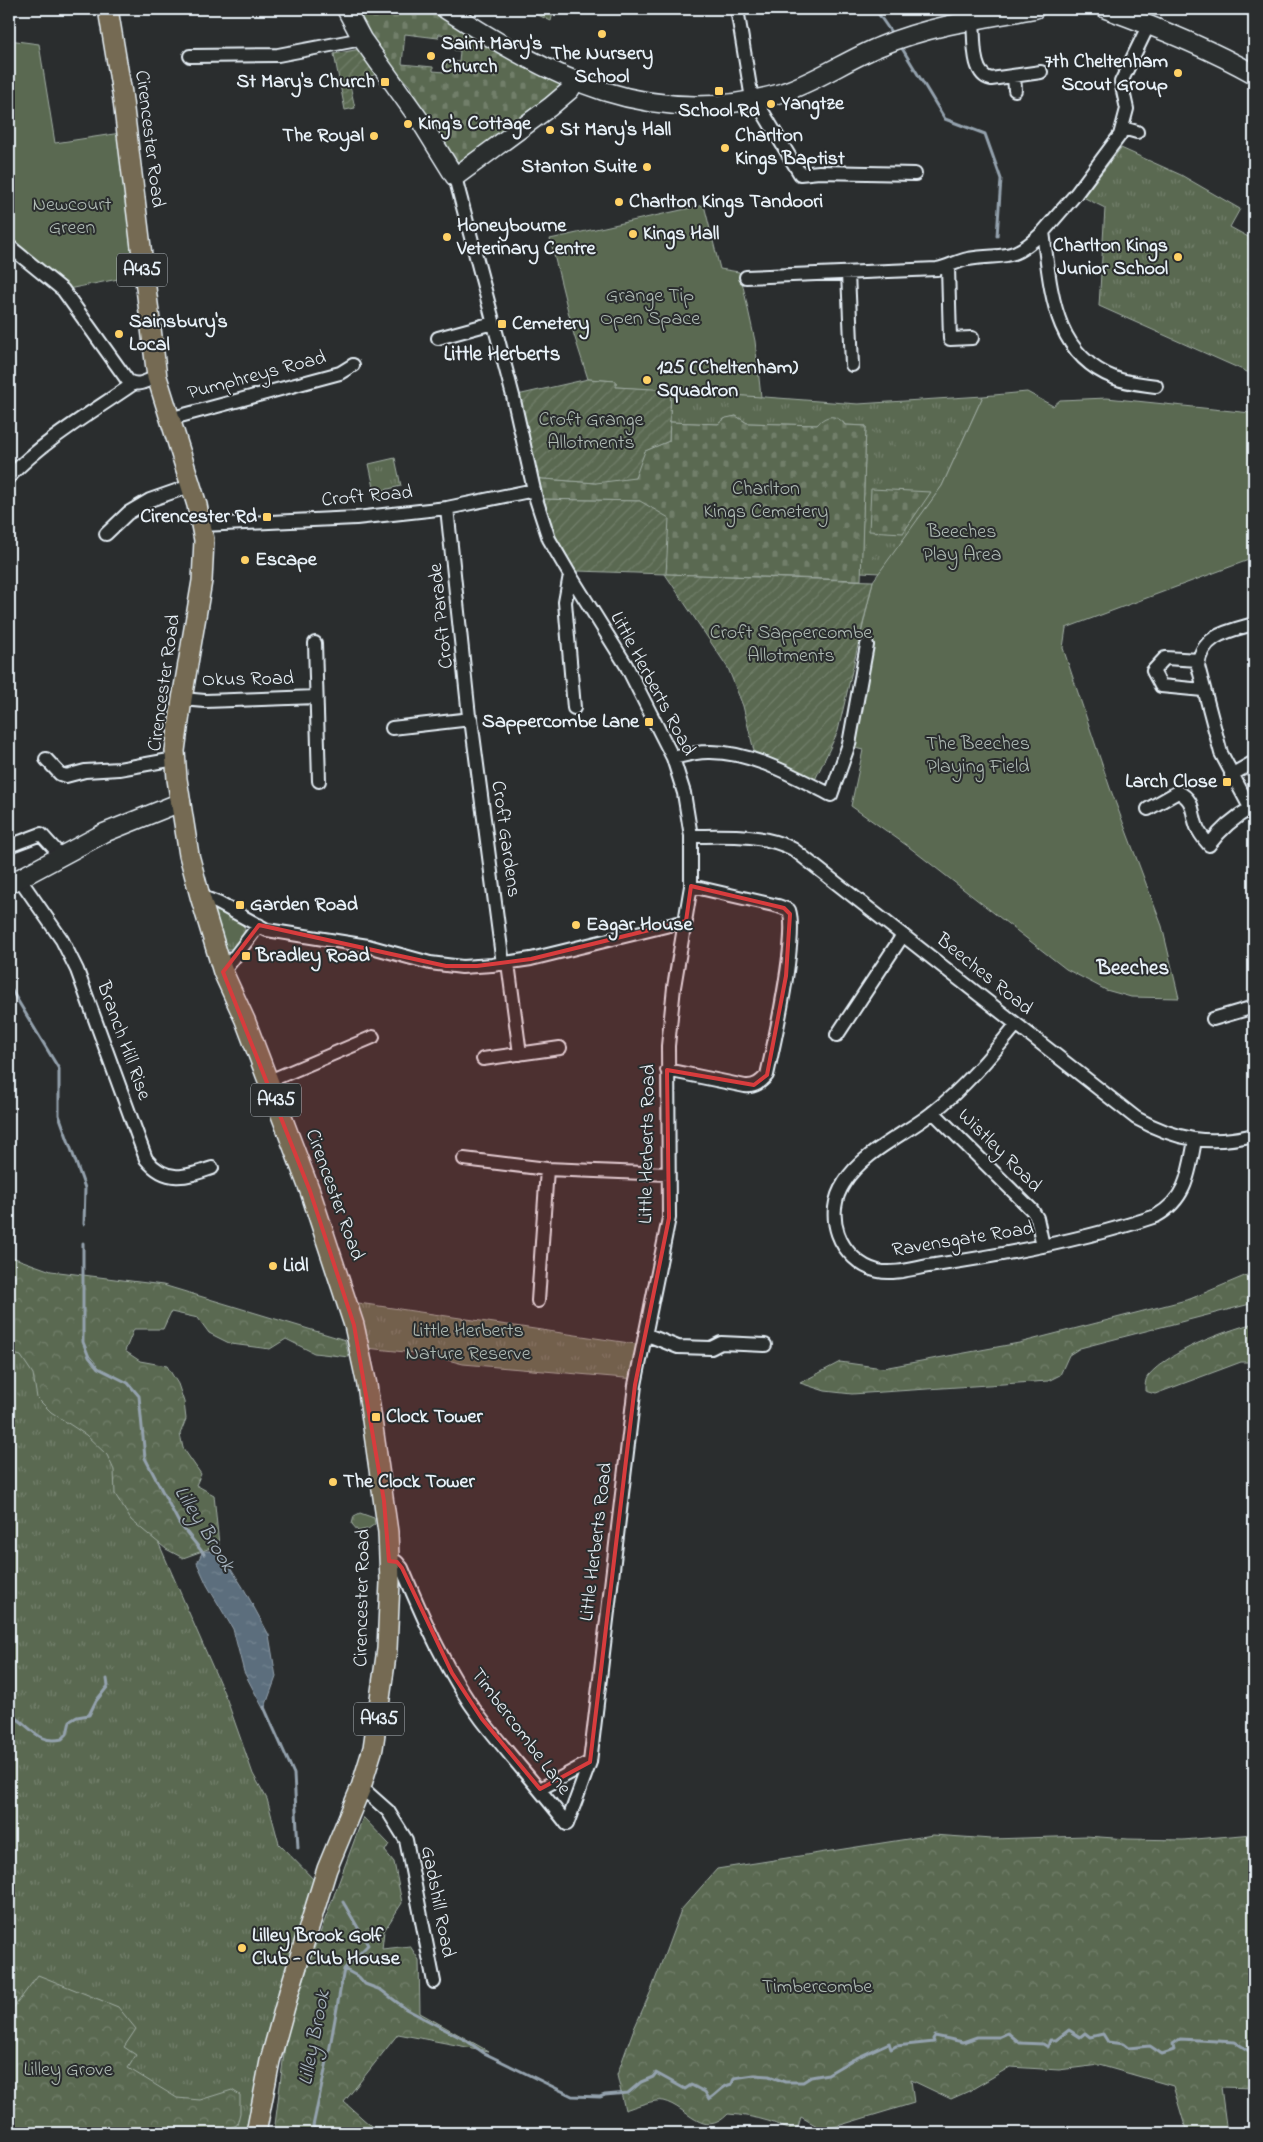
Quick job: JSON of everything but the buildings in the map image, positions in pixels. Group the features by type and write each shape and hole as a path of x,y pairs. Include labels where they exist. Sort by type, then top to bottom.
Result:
{"main road":[{"name":"Cirencester Road","path":"108,9 122,93 156,377 202,525 205,556 182,699 175,759 189,854 223,972 245,1020 269,1081 310,1191 349,1306 359,1344 388,1532 390,1607 383,1684 374,1748 361,1787 327,1869 289,1992 270,2061 256,2133"}],"street":[{"path":"346,9 362,39 421,122 456,177 550,107 570,90 575,82"},
{"path":"445,9 512,50 575,82 615,95 672,105 716,104 754,99 782,92 807,83 855,58 916,33 1030,10"},
{"path":"737,9 754,99 800,174 819,172 915,174"},
{"path":"1106,9 1148,24 1230,60 1254,74"},
{"path":"973,22 977,68 980,74 991,79 1041,72"},
{"path":"746,277 928,270 948,267 966,260 995,258 1017,253 1028,247 1043,232 1116,142 1124,128 1126,100 1121,82 1148,24"},
{"path":"190,56 278,54 362,39"},
{"path":"1014,76 1015,90"},
{"path":"1124,128 1137,132"},
{"name":"Little Herberts Road","path":"456,177 527,452 534,490 549,539 626,666 673,758 684,794 691,836 692,886 674,987 667,1070 669,1218 635,1385 590,1762 567,1824"},
{"path":"1043,232 1057,315 1067,338 1074,348 1091,364 1108,375 1117,379 1156,386"},
{"path":"10,250 63,290 122,375 133,384"},
{"path":"948,267 950,340 972,338"},
{"path":"848,274 852,365"},
{"path":"438,338 493,323"},
{"name":"Pumphreys Road","path":"169,419 340,373 353,365"},
{"path":"9,477 18,467 72,425 133,384 140,384 156,377"},
{"path":"106,534 128,512 150,500 190,486"},
{"name":"Croft Road","path":"202,525 350,519 447,508 534,490"},
{"name":"Croft Gardens","path":"447,508 469,716 471,719 505,963"},
{"path":"570,576 565,602 574,708"},
{"path":"1148,809 1178,792 1192,803 1197,828 1209,844 1229,822 1252,812 1221,753 1203,690 1199,673 1199,660 1204,648 1213,638 1254,624"},
{"name":"Okus Road","path":"315,643 320,781"},
{"path":"673,758 709,752 738,755 786,773 831,795 849,744 867,645"},
{"path":"1199,660 1165,658 1153,671 1161,686 1203,690"},
{"name":"Okus Road","path":"182,699 205,701 316,697"},
{"path":"392,728 471,719"},
{"path":"46,759 60,774 66,776 86,771 119,769 175,759"},
{"path":"1231,775 1254,762"},
{"path":"14,881 60,854 104,833 180,802"},
{"path":"9,846 41,834 60,854"},
{"name":"Beeches Road","path":"691,836 754,837 785,845 801,855 1016,1026 1136,1118 1165,1132 1195,1140 1221,1140 1254,1136"},
{"name":"Branch Hill Rise","path":"14,881 62,940 77,970 146,1159 161,1173 174,1177 186,1176 212,1168"},
{"path":"667,1070 745,1086 759,1083 766,1075 786,976 790,938 789,910 692,886"},
{"path":"200,896 218,903 259,926 275,932 368,946 446,966 477,966 505,963 686,921"},
{"path":"223,972 259,926"},
{"path":"837,1035 903,935"},
{"path":"505,963 520,1054"},
{"path":"1213,1019 1254,1007"},
{"name":"Ravensgate Road","path":"1016,1026 967,1080 933,1112 862,1162 843,1184 837,1199 835,1216 838,1233 846,1250 869,1268 885,1272 1043,1246 1164,1212 1177,1200 1186,1186 1195,1140"},
{"path":"269,1081 373,1037"},
{"path":"483,1059 560,1048"},
{"name":"Wistley Road","path":"933,1112 1032,1210 1037,1218 1043,1246"},
{"path":"464,1159 547,1170 668,1174"},
{"path":"538,1301 547,1170"},
{"path":"644,1334 678,1347 711,1348 722,1343 765,1344"},
{"name":"Timbercombe Lane","path":"389,1561 397,1562 402,1568 444,1659 482,1719 567,1824"},
{"path":"540,1789 590,1762"},
{"name":"Gadshill Road","path":"361,1787 388,1811 406,1840 434,1982"}],"highlighted area":[{"path":"691,886 784,908 790,914 786,976 767,1075 754,1085 667,1070 669,1218 635,1385 590,1762 540,1789 482,1719 452,1673 402,1568 397,1562 389,1561 384,1501 354,1325 310,1191 223,972 259,925 446,966 477,966 531,959 686,921"}],"green space":[{"path":"351,9 441,9 563,84 563,89 464,163 453,160 435,127 416,103 410,86 385,60","holes":["405,34 438,38 439,34 448,35 448,41 455,42 454,50 460,51 459,62 446,61 445,72 433,71 433,67 402,64"]},
{"path":"525,9 554,9 551,21"},
{"name":"Newcourt Green","path":"9,40 39,44 55,143 127,132 143,274 63,290 9,246"},
{"path":"360,49 376,74 350,85 355,108 345,110 334,54"},
{"name":"Charlton Kings Junior School","path":"1121,148 1181,175 1240,209 1230,227 1254,240 1254,375 1099,306 1105,208 1083,197"},
{"name":"Grange Tip Open Space","path":"704,205 720,269 739,272 741,277 755,341 761,397 616,387 616,381 588,379 574,335 550,239"},
{"name":"Croft Grange Allotments","path":"588,379 616,381 616,387 671,390 669,441 645,451 635,478 596,483 532,478 513,396"},
{"path":"671,390 858,404 983,396 942,486 880,573 861,572 866,426 845,425 843,422 819,423 817,425 747,423 736,416 724,419 718,424 670,422"},
{"name":"The Beeches Playing Field","path":"1027,392 1053,406 1060,400 1107,398 1251,413 1254,415 1254,558 1066,628 1063,648 1110,788 1162,926 1179,998 1131,997 1106,990 1066,969 909,847 851,806 863,750 855,748 873,647 859,643 873,581 942,486 983,396"},
{"name":"Charlton Kings Cemetery","path":"736,416 747,423 817,425 828,417 835,417 845,425 866,426 861,580 665,574 640,501 536,499 532,478 596,483 645,451 669,441 670,422 718,424 726,418"},
{"path":"395,458 401,486 384,490 385,495 376,497 369,464"},
{"path":"871,489 931,492 903,533 869,531"},
{"name":"Croft Sappercombe Allotments","path":"536,499 640,501 669,518 666,574 873,581 838,731 814,782 756,759 743,706 728,668 665,574 578,571 570,575"},
{"path":"216,911 225,912 235,917 244,927 245,932 233,949 224,949 213,916"},
{"path":"9,1256 51,1271 163,1285 345,1340 349,1357 314,1353 286,1339 270,1349 231,1344 209,1333 198,1318 171,1312 163,1329 134,1329 125,1351 140,1361 167,1366 178,1384 184,1402 186,1419 180,1434 183,1448 201,1474 196,1485 214,1495 219,1545 183,1558 166,1549 131,1520 115,1494 114,1470 107,1455 86,1435 51,1412 37,1398 33,1374 21,1356 9,1353"},
{"path":"1254,1272 1254,1303 1080,1348 1069,1355 1060,1375 1048,1381 852,1394 825,1391 800,1383 840,1362 883,1368 1019,1343 1190,1299"},
{"path":"9,1273 136,1491 227,1700 253,1774 267,1799 279,1844 321,1887 268,2063 244,2133 9,2133"},
{"name":"Little Herberts Nature Reserve","path":"352,1302 643,1345 636,1379 463,1364 425,1354 366,1348"},
{"path":"1254,1323 1254,1362 1241,1362 1155,1394 1145,1391 1148,1376 1169,1358 1212,1337"},
{"path":"360,1513 374,1518 375,1524 368,1529 358,1531 352,1524 354,1516"},
{"path":"363,1817 389,1844 385,1851 394,1862 402,1903 384,1931 382,1949 410,1946 419,1960 420,2013 488,2051 398,2034 344,2102 379,2133 274,2133 286,2037 310,1960"},
{"name":"Timbercombe","path":"1254,1834 1254,2088 1221,2087 1227,2133 1187,2133 1173,2086 1099,2065 1059,2070 1010,2067 969,2091 951,2099 911,2080 914,2103 824,2130 801,2117 797,2130 758,2118 728,2114 711,2124 703,2123 672,2104 663,2101 650,2102 625,2110 617,2075 633,2031 651,1991 681,1910 717,1869 933,1835 992,1839 1086,1836 1183,1840"},
{"name":"Lilley Grove","path":"38,1975 118,2007 136,2029 124,2047 136,2055 128,2068 177,2098 200,2100 232,2090 240,2095 240,2113 237,2125 217,2133 9,2133 9,2014"}],"water":[{"path":"203,1551 220,1551 244,1589 269,1635 276,1677 264,1710 244,1672 233,1629 207,1585 197,1563"}],"waterway":[{"path":"875,9 893,35"},
{"path":"900,45 945,119 985,134 1001,179 997,236"},
{"name":"Lilley Brook","path":"9,986 59,1069 59,1115 85,1188 84,1224"},
{"name":"Lilley Brook","path":"83,1243 83,1342 89,1357 98,1368 128,1383 139,1396 145,1458 179,1523 204,1554"},
{"path":"9,1714 39,1736 53,1740 62,1739 67,1734 70,1721 77,1717 89,1715 96,1701 108,1686 107,1679"},
{"name":"Lilley Brook","path":"264,1707 294,1774 298,1848"},
{"name":"Lilley Brook","path":"320,2133 313,2126 344,1969 368,1945 343,1902"},
{"path":"344,1969 359,1977 365,1984 381,1990 406,2009 467,2041 484,2053 572,2096 600,2097 628,2093 641,2082 653,2077 656,2073 685,2089 691,2085 705,2092 709,2099 725,2086 732,2084 734,2078 754,2075 769,2076 785,2082 803,2082 811,2077 828,2074 852,2060 889,2043 891,2049 896,2046 934,2042 935,2036 963,2042 977,2037 999,2037 1008,2033 1020,2043 1043,2044 1048,2047 1050,2040 1056,2040 1069,2030 1080,2037 1085,2033 1090,2037 1103,2034 1108,2042 1123,2044 1128,2048 1150,2046 1162,2054 1174,2050 1173,2044 1180,2039 1235,2042 1254,2052"}],"place":[{"name":"The Nursery School","path":"602,34"},
{"name":"Saint Mary's Church","path":"431,56"},
{"name":"7th Cheltenham Scout Group","path":"1178,73"},
{"name":"St Mary's Church","path":"385,82"},
{"name":"School Rd","path":"719,91"},
{"name":"Yangtze","path":"771,104"},
{"name":"King's Cottage","path":"408,124"},
{"name":"St Mary's Hall","path":"550,130"},
{"name":"The Royal","path":"374,136"},
{"name":"Charlton Kings Baptist","path":"725,148"},
{"name":"Stanton Suite","path":"647,167"},
{"name":"Charlton Kings Tandoori","path":"619,202"},
{"name":"Kings Hall","path":"633,234"},
{"name":"Honeybourne Veterinary Centre","path":"447,237"},
{"name":"Charlton Kings Junior School","path":"1178,257"},
{"name":"Cemetery","path":"502,324"},
{"name":"Sainsbury's Local","path":"119,334"},
{"name":"125 (Cheltenham) Squadron","path":"647,380"},
{"name":"Cirencester Rd","path":"267,517"},
{"name":"Escape","path":"245,560"},
{"name":"Sappercombe Lane","path":"649,722"},
{"name":"Larch Close","path":"1227,782"},
{"name":"Garden Road","path":"240,905"},
{"name":"Eagar House","path":"576,925"},
{"name":"Bradley Road","path":"246,956"},
{"name":"Lidl","path":"273,1266"},
{"name":"Clock Tower","path":"376,1417"},
{"name":"The Clock Tower","path":"333,1482"},
{"name":"Lilley Brook Golf Club - Club House","path":"242,1948"}],"district":[{"name":"Little Herberts","path":"502,355"},
{"name":"Beeches","path":"1133,969"}],"park label":[{"name":"Beeches Play Area","path":"962,544"}]}
